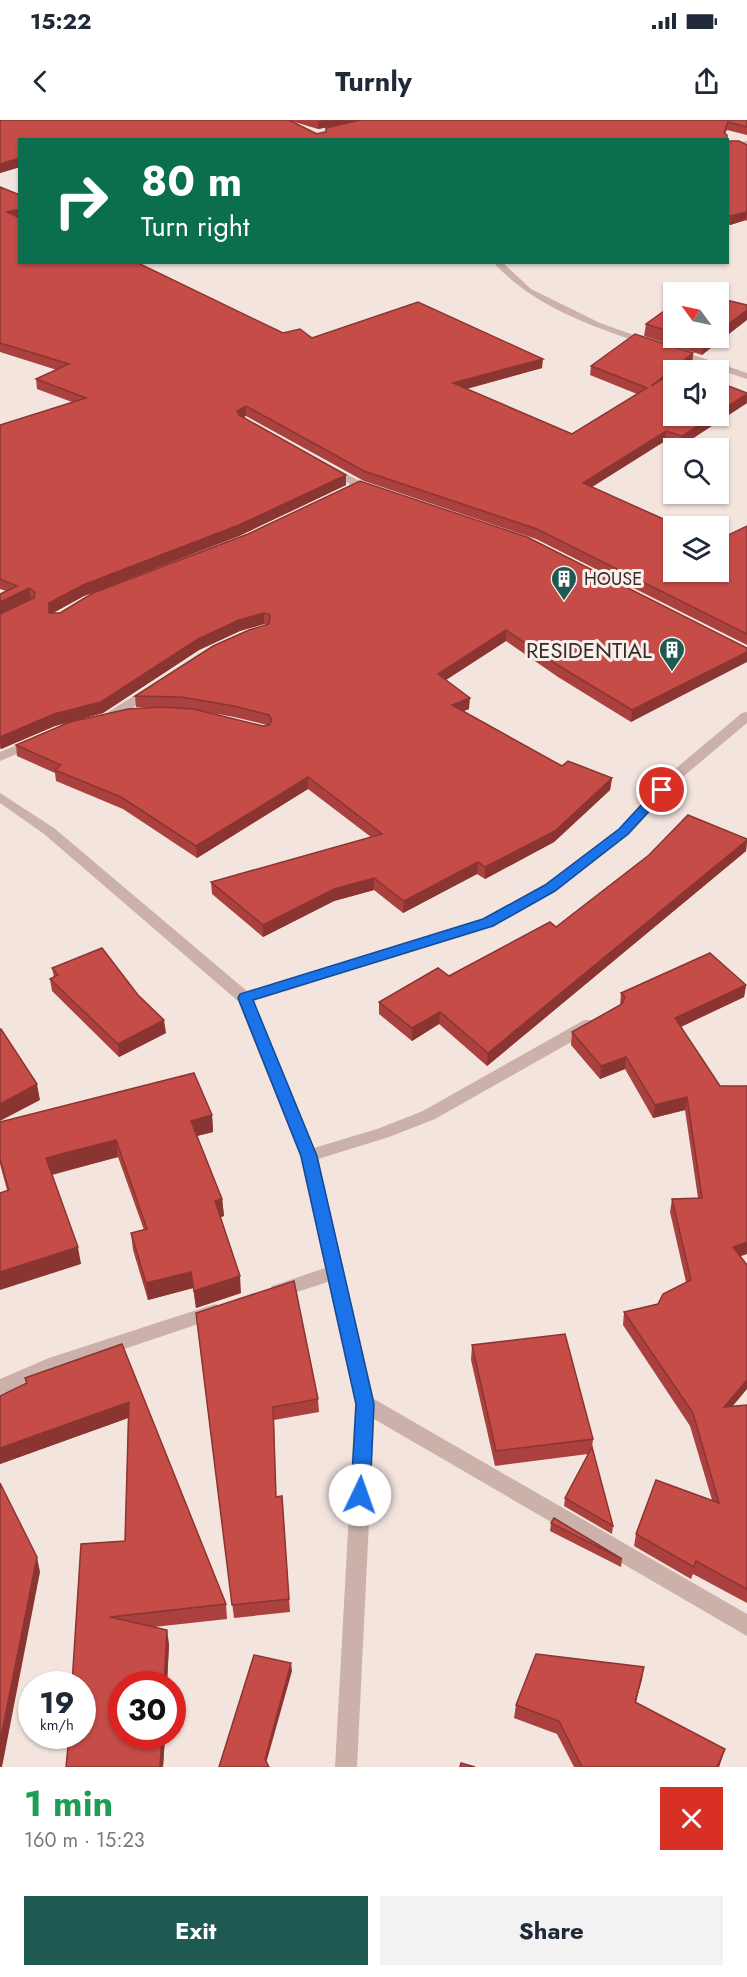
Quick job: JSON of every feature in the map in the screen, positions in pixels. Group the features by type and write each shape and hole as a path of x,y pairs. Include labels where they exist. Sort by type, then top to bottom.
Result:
{"street":[{"path":"314,134 380,120"},
{"path":"305,131 320,138"},
{"path":"729,146 747,143"},
{"path":"499,264 528,291 597,325 747,376"},
{"path":"318,462 364,486 328,500"},
{"path":"143,713 108,717 160,683"},
{"path":"245,998 488,922 540,894 624,832 674,777 747,716"},
{"path":"0,757 50,735"},
{"path":"0,797 49,831 245,998 309,1156 365,1404 346,1767"},
{"path":"309,1156 383,1133 429,1115 603,1017"},
{"path":"256,1298 334,1272"},
{"path":"0,1387 56,1364 234,1305"},
{"path":"365,1404 747,1626"}],"building":[{"path":"0,120 289,120 317,134 326,132 326,128 360,120 747,120 747,127 728,122 724,133 727,138 18,138 18,159 0,164"},
{"path":"729,141 739,141 747,145 747,212 729,215"},
{"path":"0,187 18,194 18,209 7,212 18,217 18,264 140,264 283,333 300,329 312,338 418,302 543,359 453,383 572,434 647,388 591,366 635,334 663,343 663,348 678,348 693,353 684,360 663,360 663,377 651,386 663,379 663,426 698,426 682,436 666,431 583,483 663,519 663,582 729,582 729,535 747,526 747,634 537,529 364,471 246,406 237,411 239,415 346,475 239,525 83,585 49,603 49,613 60,613 93,593 248,534 360,481 527,537 747,648 747,652 632,710 559,666 506,630 438,674 470,698 452,705 562,766 568,761 612,778 555,831 485,867 478,862 404,901 374,878 334,889 263,925 211,882 382,834 308,777 196,846 121,797 55,770 61,765 16,745 70,722 128,709 160,707 193,709 263,726 269,725 272,720 269,715 234,706 181,697 135,696 213,646 269,624 270,615 264,613 239,620 198,639 101,702 54,714 0,737 0,614 34,598 35,592 29,588 0,602 0,594 17,586 0,579 0,425 86,398 36,379 69,364 0,343"},
{"path":"729,301 747,305 747,310 729,324"},
{"path":"663,312 663,329 646,324"},
{"path":"729,386 747,394 729,406"},
{"path":"688,815 747,840 488,1053 440,1012 412,1028 379,1002 438,968 449,976 550,922 556,927 649,855"},
{"path":"102,948 138,995 164,1020 118,1044 50,979 58,975 52,968"},
{"path":"710,953 746,985 675,1018 720,1086 747,1086 747,1242 733,1247 747,1265 747,1380 724,1407 747,1405 747,1589 696,1561 694,1567 636,1534 656,1480 719,1503 693,1413 624,1312 658,1304 663,1294 691,1280 672,1199 702,1198 687,1097 655,1105 626,1057 601,1066 572,1032 622,1004 625,997 621,993"},
{"path":"0,1029 37,1084 0,1104"},
{"path":"194,1073 212,1115 191,1121 222,1199 215,1201 240,1276 194,1291 191,1272 146,1283 131,1233 147,1229 116,1140 46,1158 78,1247 0,1272 0,1193 9,1190 0,1159 0,1122"},
{"path":"294,1281 318,1399 273,1407 276,1497 282,1496 289,1599 232,1605 196,1313"},
{"path":"565,1334 593,1439 496,1451 472,1345"},
{"path":"122,1344 226,1604 110,1617 167,1630 165,1671 108,1671 108,1749 161,1749 160,1767 66,1767 68,1749 96,1749 96,1671 73,1671 81,1544 125,1541 129,1402 0,1448 0,1396 27,1383 25,1378"},
{"path":"592,1447 613,1526 565,1498"},
{"path":"0,1483 37,1557 0,1742"},
{"path":"554,1518 622,1559 551,1523"},
{"path":"536,1654 644,1667 635,1702 725,1749 717,1767 582,1767 559,1721 516,1705"},
{"path":"254,1655 291,1663 265,1759 269,1767 219,1767"},
{"path":"461,1763 475,1767 460,1767"}],"place":[{"name":"HOUSE","path":"564,602"},
{"name":"RESIDENTIAL","path":"672,673"}],"route":[{"path":"360,1495 365,1404 309,1156 245,998 488,922 550,888 624,832 662,790"}]}
